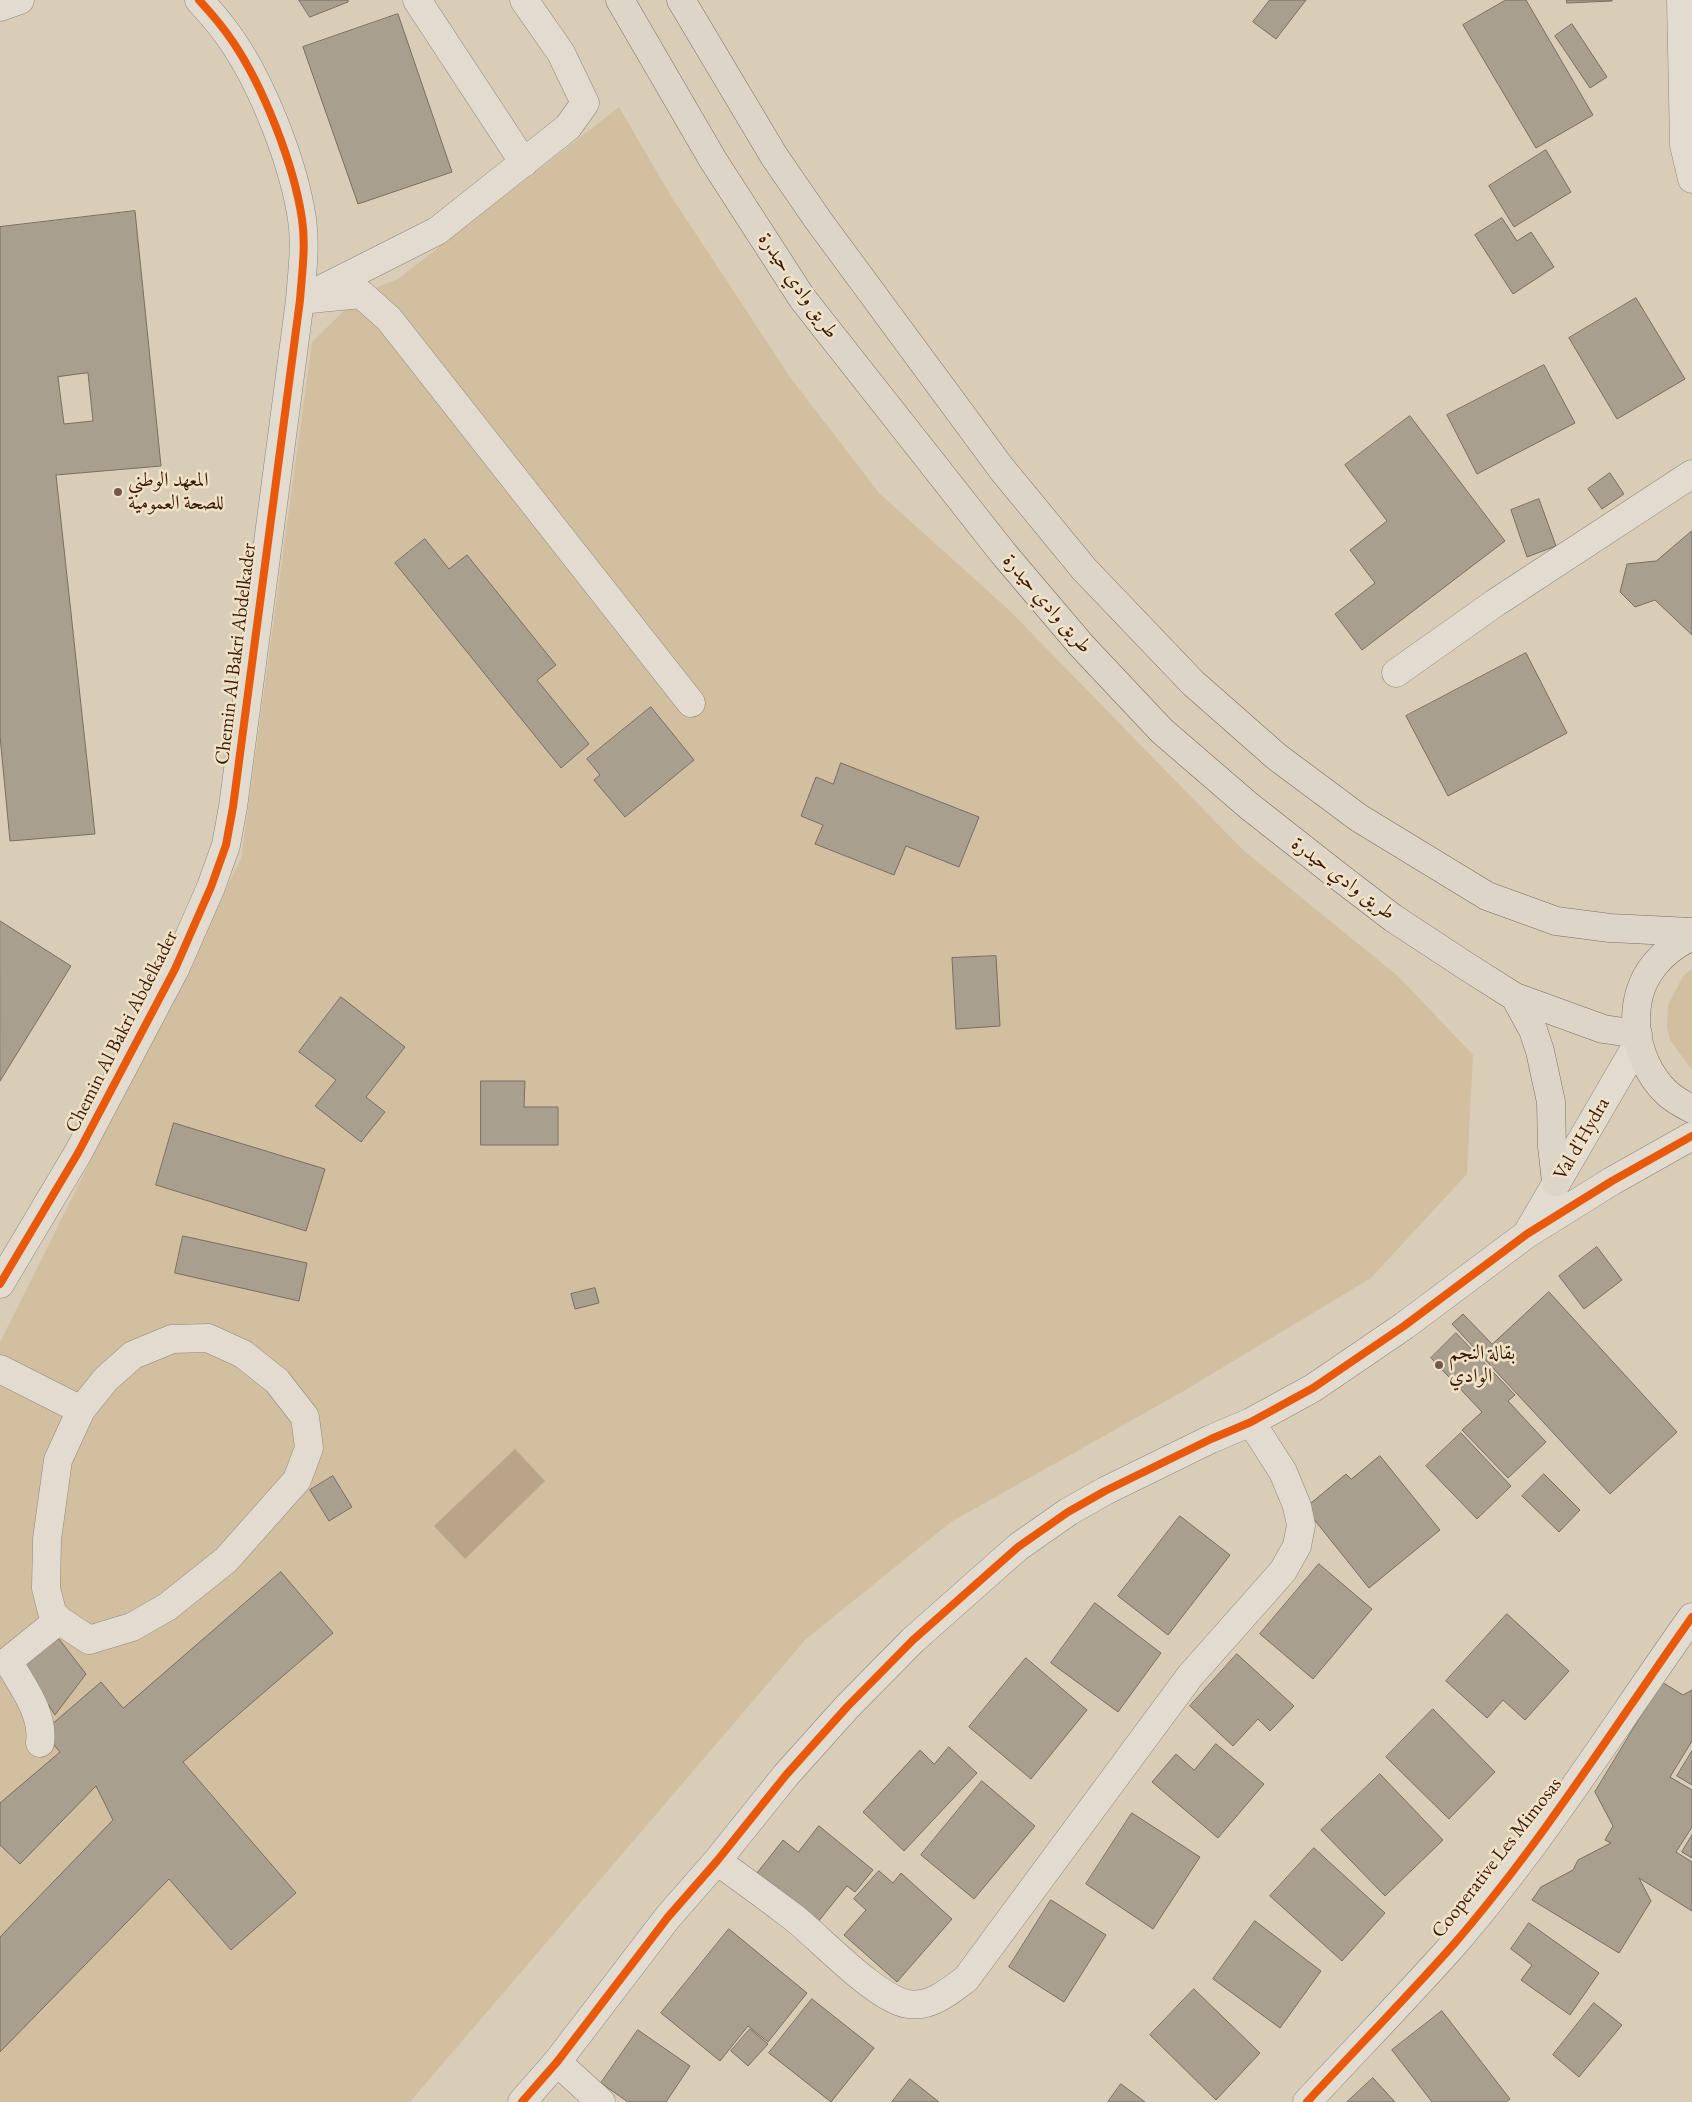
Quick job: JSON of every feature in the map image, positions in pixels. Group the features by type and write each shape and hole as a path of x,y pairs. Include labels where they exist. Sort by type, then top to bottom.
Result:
{"main road":[{"name":"طريق وادي حيدرة","path":"620,0 713,160 802,298 1003,553 1081,645 1162,731 1249,806 1393,918 1516,997 1603,1029 1638,1039"},
{"path":"681,0 774,156 818,220 1001,468 1084,569 1193,683 1277,757 1358,818 1486,896 1556,922 1692,934"},
{"path":"696,0 722,68"},
{"path":"1692,934 1674,946 1654,965 1641,989 1636,1016 1638,1039 1649,1071 1667,1093 1692,1109"},
{"path":"1516,997 1533,1030 1540,1051 1551,1102 1552,1147 1556,1182"}],"street":[{"path":"0,7 20,0"},
{"name":"Chemin Al Bakri Abdelkader","path":"0,1284 78,1153 175,969 211,887 226,845 233,807 300,300 304,255 302,220 294,181 280,137 256,84 233,42 199,0"},
{"path":"417,0 524,163"},
{"path":"300,300 437,232 568,127 585,103 561,53 524,0"},
{"path":"1681,0 1684,145 1692,179"},
{"path":"300,300 361,294 390,319 690,703"},
{"path":"1396,673 1496,603 1692,474"},
{"name":"Val d'Hydra","path":"1528,1234 1638,1039"},
{"path":"522,2102 557,2062 668,1917 717,1861 786,1775 847,1707 913,1640 1018,1547 1068,1512 1105,1491 1211,1438 1251,1422 1313,1388 1366,1354 1528,1234 1612,1180 1692,1136"},
{"path":"208,1338 243,1354 277,1380 305,1417 308,1448 297,1480 233,1552 167,1607 132,1627 89,1640 59,1620 52,1612 46,1588 47,1539 58,1460 81,1410 106,1379 133,1355 172,1339 208,1338"},
{"path":"0,1369 81,1410"},
{"path":"717,1861 794,1918 864,1978 890,1996 908,2004 925,2002 944,1996 966,1979 1190,1676 1283,1572 1297,1546 1301,1525 1297,1506 1283,1472 1251,1422"},
{"name":"Cooperative Les Mimosas","path":"1307,2102 1454,1943 1502,1883 1547,1823 1692,1617"},
{"path":"40,1743 42,1730 37,1712 8,1661 59,1620"},
{"path":"557,2062 601,2102"}],"shaded area":[{"path":"619,107 671,196 790,377 879,493 1008,609 1243,850 1399,977 1473,1055 1467,1174 1371,1278 1182,1392 951,1522 806,1639 410,2102 0,2102 0,1342 241,859 312,342 361,294 398,279"},
{"path":"1692,969 1692,1070 1670,1040 1667,1027 1668,1005 1683,976"},
{"path":"515,1449 545,1481 465,1559 434,1526"}],"building":[{"path":"299,0 348,0 348,2 310,17"},
{"path":"1270,0 1306,0 1276,39 1253,22"},
{"path":"1506,0 1526,0 1593,115 1536,148 1463,25"},
{"path":"1567,0 1612,0 1612,1 1567,3"},
{"path":"398,14 452,172 358,204 303,47"},
{"path":"1572,24 1607,77 1590,88 1555,36"},
{"path":"1546,150 1571,192 1514,227 1489,186"},
{"path":"135,211 161,466 56,475 95,834 10,841 0,736 0,227","holes":["88,373 93,421 64,424 58,377"]},
{"path":"1502,218 1517,241 1531,232 1554,267 1513,294 1475,235"},
{"path":"1636,298 1685,379 1617,419 1569,338"},
{"path":"1544,365 1575,423 1477,474 1447,415"},
{"path":"1410,416 1505,541 1362,650 1335,614 1375,583 1350,550 1387,521 1345,465"},
{"path":"1610,473 1624,494 1602,509 1588,489"},
{"path":"1539,499 1556,546 1527,557 1511,510"},
{"path":"1692,531 1692,635 1655,600 1635,607 1620,592 1627,564 1656,561"},
{"path":"425,539 449,569 467,555 556,665 537,680 589,744 561,768 395,563"},
{"path":"1526,653 1567,733 1448,796 1406,716"},
{"path":"651,707 694,760 625,817 594,780 600,775 587,759"},
{"path":"841,763 979,817 959,867 906,846 894,875 815,844 823,825 801,816 816,777 833,784"},
{"path":"0,921 71,966 0,1081"},
{"path":"996,956 1000,1026 956,1029 952,958"},
{"path":"341,997 405,1047 366,1097 385,1112 361,1142 315,1106 336,1080 299,1052"},
{"path":"481,1081 525,1081 524,1107 558,1107 558,1145 481,1145"},
{"path":"174,1123 325,1169 306,1231 156,1185"},
{"path":"183,1236 307,1263 299,1301 175,1273"},
{"path":"1597,1247 1622,1280 1584,1309 1559,1276"},
{"path":"595,1288 599,1303 575,1309 571,1294"},
{"path":"1549,1292 1677,1432 1610,1494 1452,1324 1463,1314 1492,1344"},
{"path":"1456,1333 1515,1395 1508,1401 1546,1442 1508,1478 1462,1430 1482,1412 1431,1358"},
{"path":"1461,1433 1511,1486 1477,1519 1426,1466"},
{"path":"1380,1456 1440,1530 1369,1588 1305,1508 1346,1474 1351,1479"},
{"path":"1544,1474 1580,1510 1559,1532 1522,1496"},
{"path":"333,1476 352,1507 329,1521 310,1490"},
{"path":"1180,1516 1230,1555 1168,1635 1118,1596"},
{"path":"1319,1564 1372,1609 1313,1679 1260,1634"},
{"path":"281,1572 333,1633 183,1762 296,1893 231,1950 169,1879 0,2052 0,1937 113,1820 96,1786 20,1864 0,1845 0,1803 60,1752 43,1732 101,1682 123,1708"},
{"path":"1095,1603 1161,1653 1118,1712 1051,1663"},
{"path":"1507,1614 1569,1671 1525,1720 1503,1700 1487,1718 1446,1681"},
{"path":"59,1639 86,1674 55,1715 21,1662"},
{"path":"1237,1654 1294,1706 1270,1731 1258,1719 1233,1746 1190,1706"},
{"path":"1026,1658 1087,1710 1031,1779 969,1727"},
{"path":"1662,1682 1683,1695 1692,1690 1692,1741 1670,1777 1692,1790 1692,1827 1676,1852 1692,1862 1692,1911 1639,1878 1651,1901 1619,1953 1532,1900 1541,1887 1573,1870 1578,1860 1611,1843 1605,1840 1613,1826 1595,1792"},
{"path":"1433,1709 1495,1772 1449,1819 1386,1757"},
{"path":"1216,1744 1264,1784 1218,1838 1152,1782 1176,1754 1194,1770"},
{"path":"949,1747 977,1773 904,1851 863,1812 920,1750 934,1764"},
{"path":"1692,1751 1692,1785 1677,1776"},
{"path":"1380,1774 1443,1840 1385,1896 1321,1830"},
{"path":"982,1781 1035,1826 974,1899 921,1855"},
{"path":"1132,1813 1200,1857 1153,1929 1086,1884"},
{"path":"819,1826 873,1870 855,1892 847,1886 817,1923 757,1873 783,1840 798,1852"},
{"path":"1692,1835 1692,1858 1682,1852"},
{"path":"1314,1848 1385,1913 1342,1961 1270,1896"},
{"path":"879,1871 893,1883 901,1873 952,1919 897,1982 844,1935 866,1910 854,1899"},
{"path":"1051,1900 1106,1935 1064,2002 1009,1967"},
{"path":"1255,1921 1321,1971 1280,2028 1213,1979"},
{"path":"1529,1923 1599,1973 1570,2015 1521,1980 1532,1965 1511,1949"},
{"path":"729,1929 807,1993 768,2042 748,2026 720,2061 661,2013"},
{"path":"1194,1989 1260,2053 1216,2100 1150,2035"},
{"path":"812,1999 874,2048 831,2102 769,2053"},
{"path":"1594,2003 1622,2025 1579,2077 1553,2055"},
{"path":"1442,2011 1510,2099 1506,2102 1432,2102 1392,2050"},
{"path":"750,2029 768,2044 748,2066 731,2051"},
{"path":"638,2030 690,2066 666,2102 628,2102 601,2083"},
{"path":"1373,2078 1395,2102 1347,2102"},
{"path":"910,2079 939,2102 892,2102"},
{"path":"1121,2084 1145,2102 1108,2102"}],"cycle path":[{"path":"0,1284 78,1153 175,969 211,887 226,845 233,807 300,300 304,239 298,198 285,151 256,81 233,42 199,0"},
{"path":"522,2102 557,2062 668,1917 717,1861 786,1775 847,1707 913,1640 1018,1547 1068,1512 1105,1491 1211,1439 1251,1422 1313,1388 1404,1326 1527,1234 1612,1181 1692,1136"},
{"path":"1307,2102 1436,1964 1486,1905 1577,1784 1692,1617"}],"place":[{"name":"المعهد الوطني للصحة العمومية","path":"118,492"},
{"name":"بقالة النجم الوادي","path":"1439,1365"}]}
